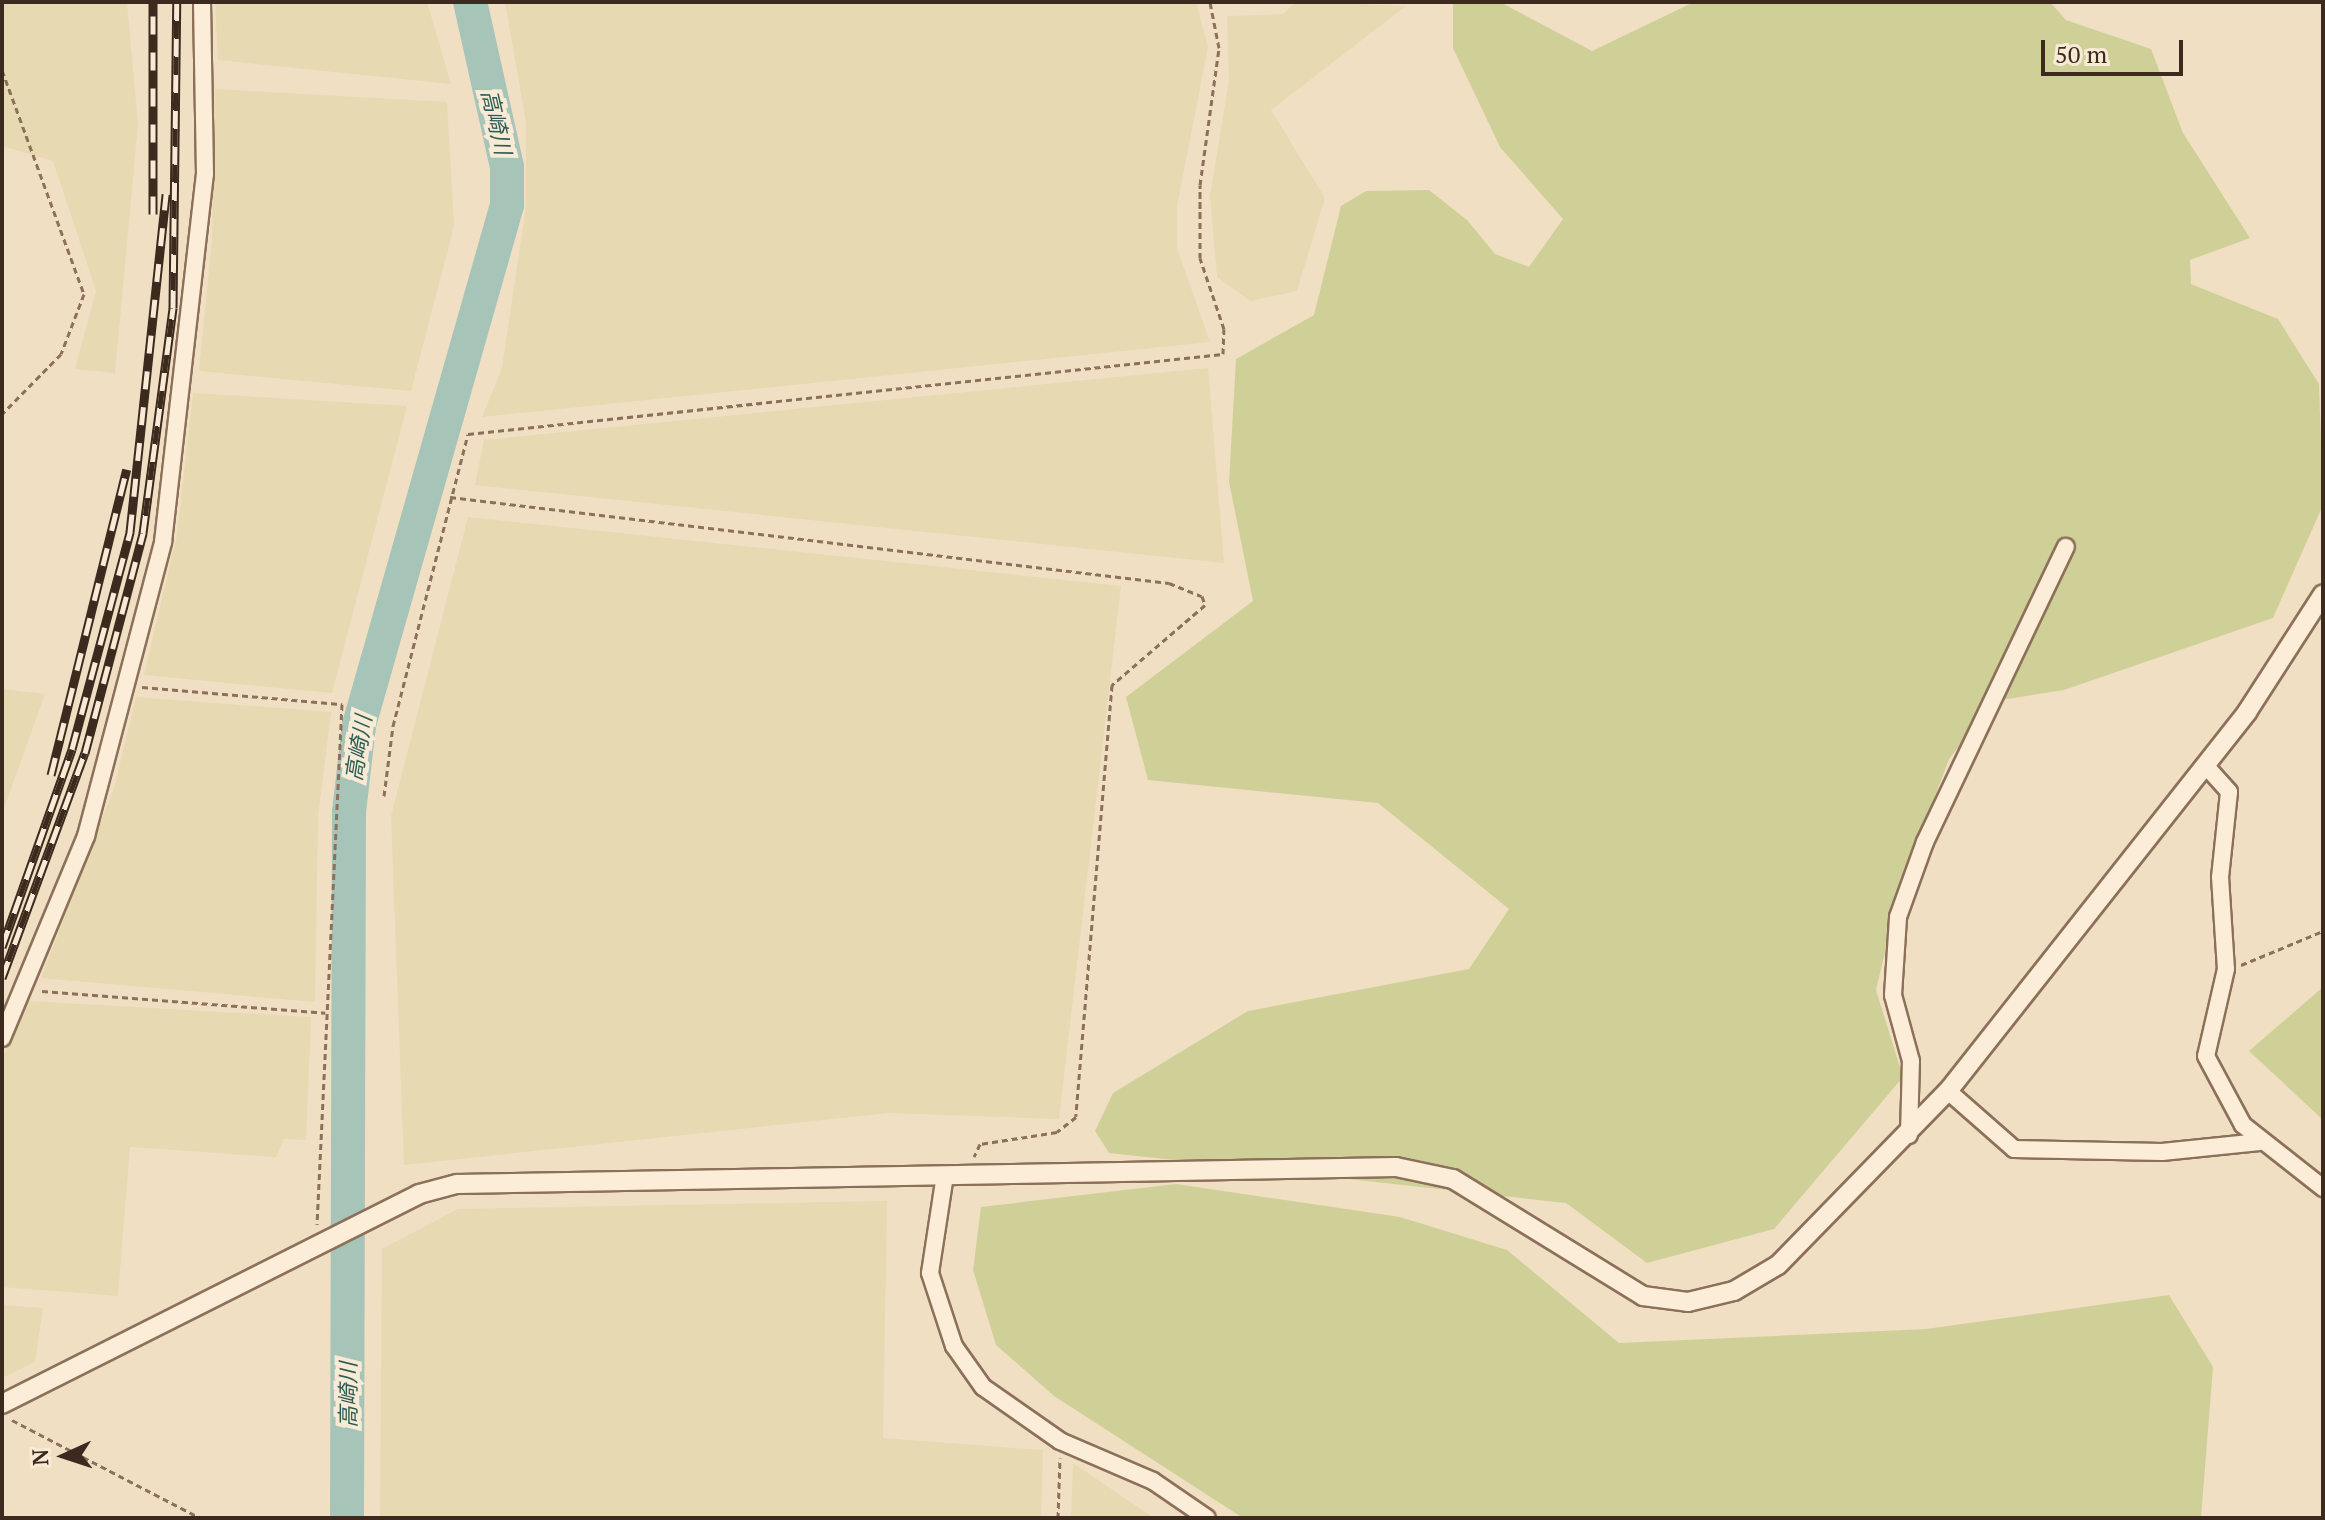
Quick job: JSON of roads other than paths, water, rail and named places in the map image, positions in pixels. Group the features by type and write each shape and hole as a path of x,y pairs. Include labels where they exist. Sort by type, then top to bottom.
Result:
{"street":[{"path":"2,1038 86,836 163,542 189,359 205,174 202,2"},
{"path":"1909,1137 1911,1061 1893,995 1898,917 1925,842 2066,547"},
{"path":"2,1404 419,1194 457,1184 1423,1169 1453,1179 1620,1285 1688,1302 1744,1287 1778,1265 1909,1137 1948,1091 2205,765 2323,594"},
{"path":"2205,765 2229,792 2220,877 2226,969 2206,1056 2224,1102 2259,1142 2323,1188"},
{"path":"1948,1091 2014,1149 2162,1152 2259,1142"},
{"path":"955,1175 930,1273 939,1312 983,1387 1060,1441 1153,1481 1207,1518"}],"waterway":[{"name":"高崎川","path":"347,1518 349,812 359,725 507,205 507,167 470,2"}],"railway":[{"path":"153,2 153,214"},
{"path":"2,978 85,753 143,533 173,308 177,2"},
{"path":"2,947 72,749 130,532 166,194"},
{"path":"51,775 127,469"}]}
